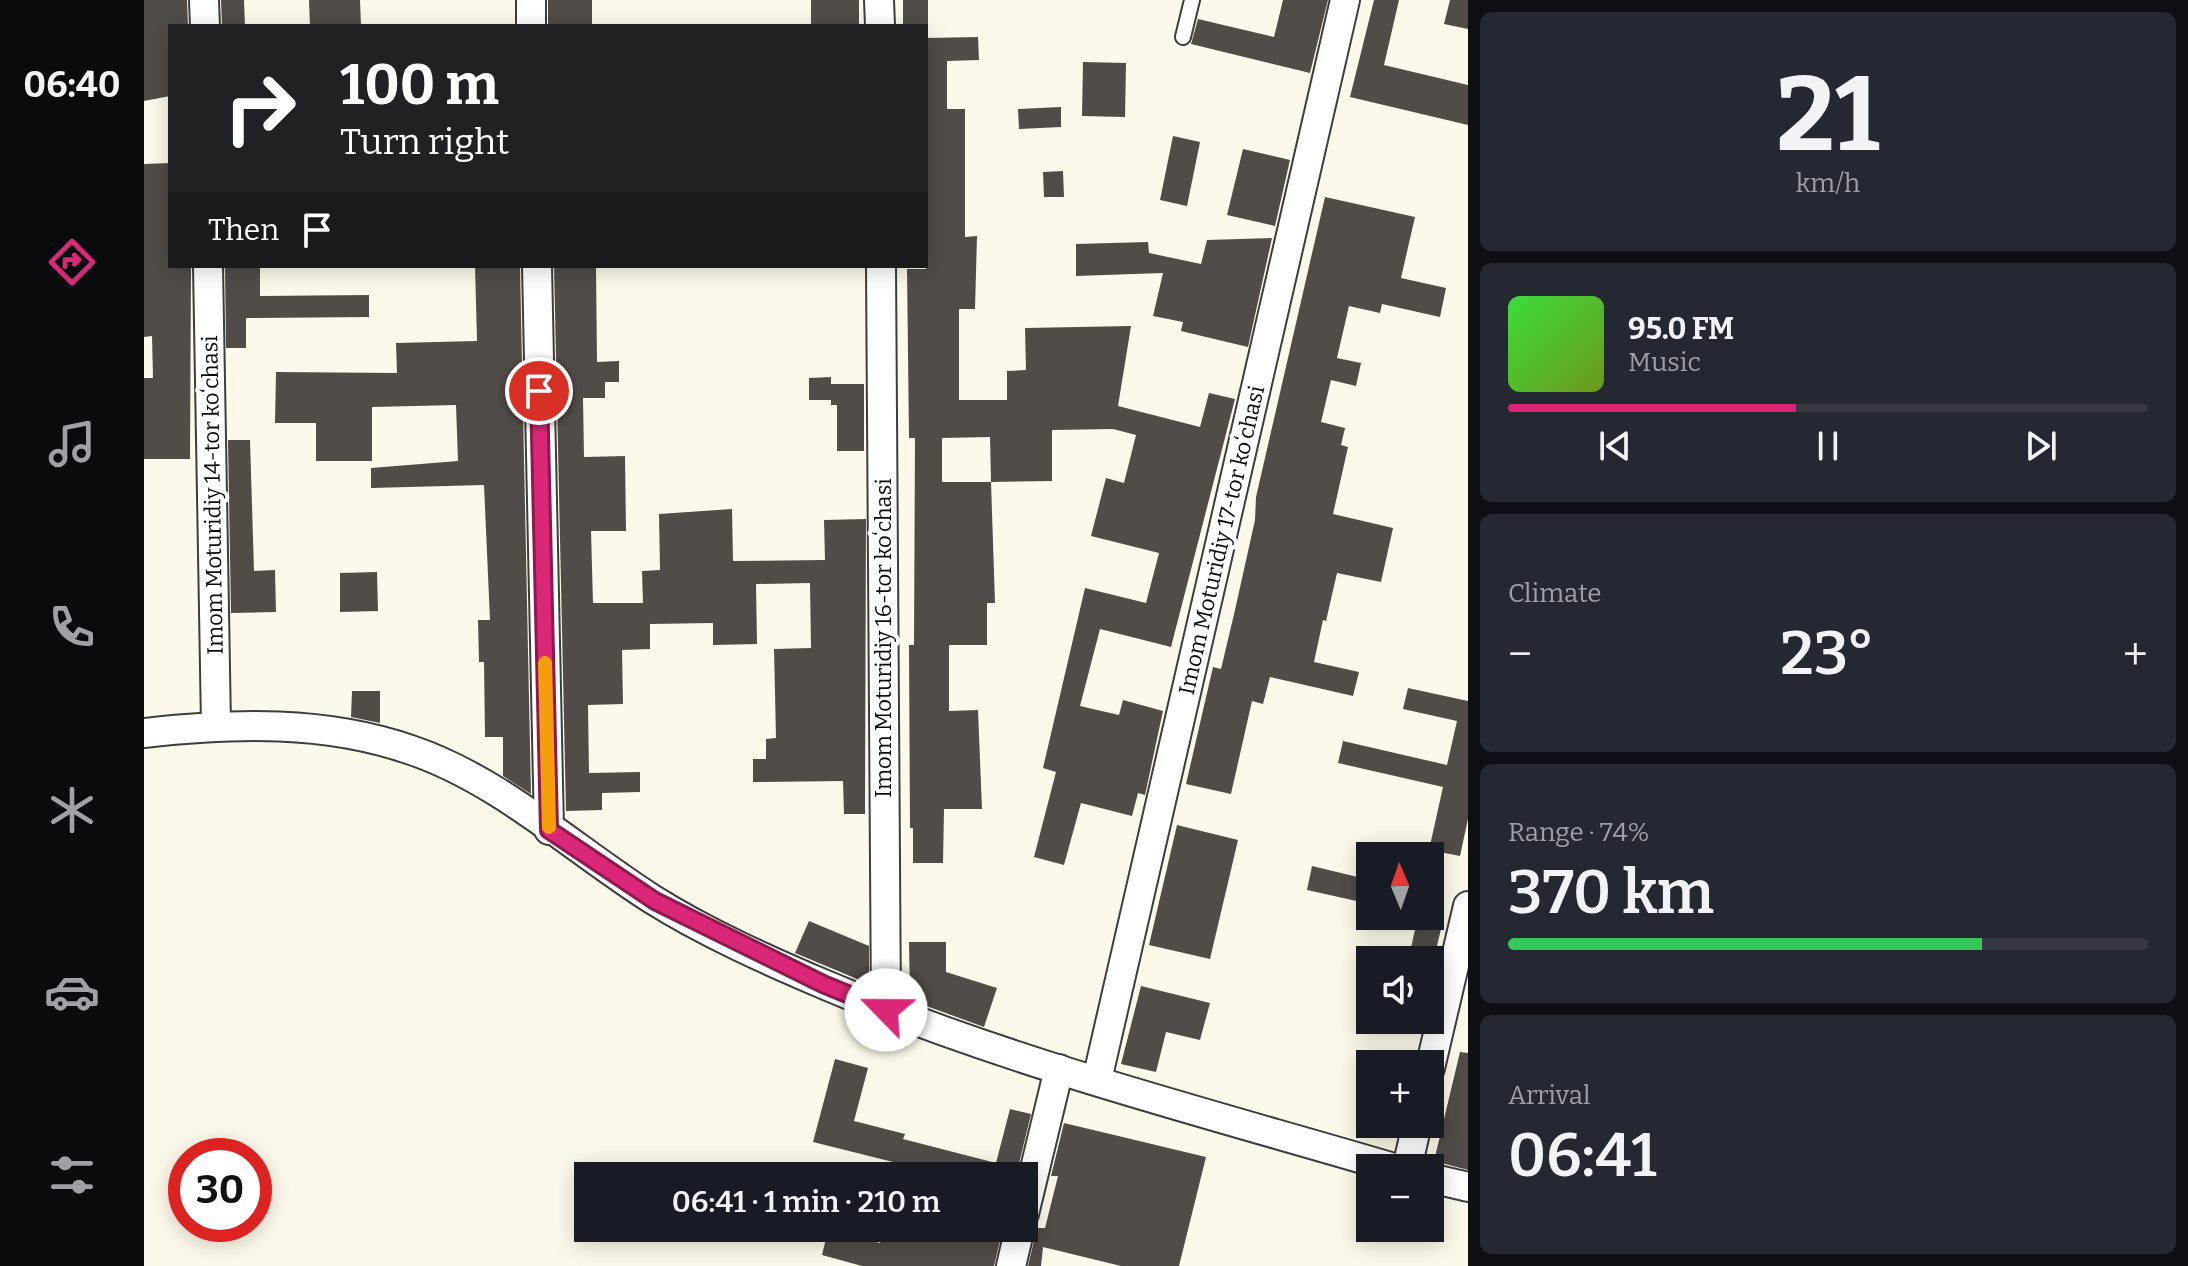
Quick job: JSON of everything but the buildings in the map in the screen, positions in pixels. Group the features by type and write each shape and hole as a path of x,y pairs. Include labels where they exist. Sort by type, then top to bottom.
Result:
{"street":[{"path":"204,0 205,24"},
{"path":"531,0 531,24"},
{"path":"879,0 880,24"},
{"name":"Imom Moturidiy 17-tor koʻchasi","path":"1097,1080 1345,0"},
{"name":"Imom Moturidiy 14-tor koʻchasi","path":"208,268 216,725"},
{"path":"537,268 549,830"},
{"name":"Imom Moturidiy 16-tor koʻchasi","path":"881,268 886,1010"},
{"path":"144,733 216,725 338,731 412,750 450,765 490,788 655,901 823,984 886,1010 1059,1069 1356,1157"},
{"path":"1434,1050 1468,906"},
{"path":"1037,1162 1059,1069"},
{"path":"1444,1181 1468,1187"},
{"path":"1011,1266 1017,1242"}],"lane":[{"path":"1183,37 1192,0"}],"slow traffic":[{"path":"545,663 549,827"}],"route":[{"path":"539,391 549,830 655,901 823,984 886,1010"}]}
